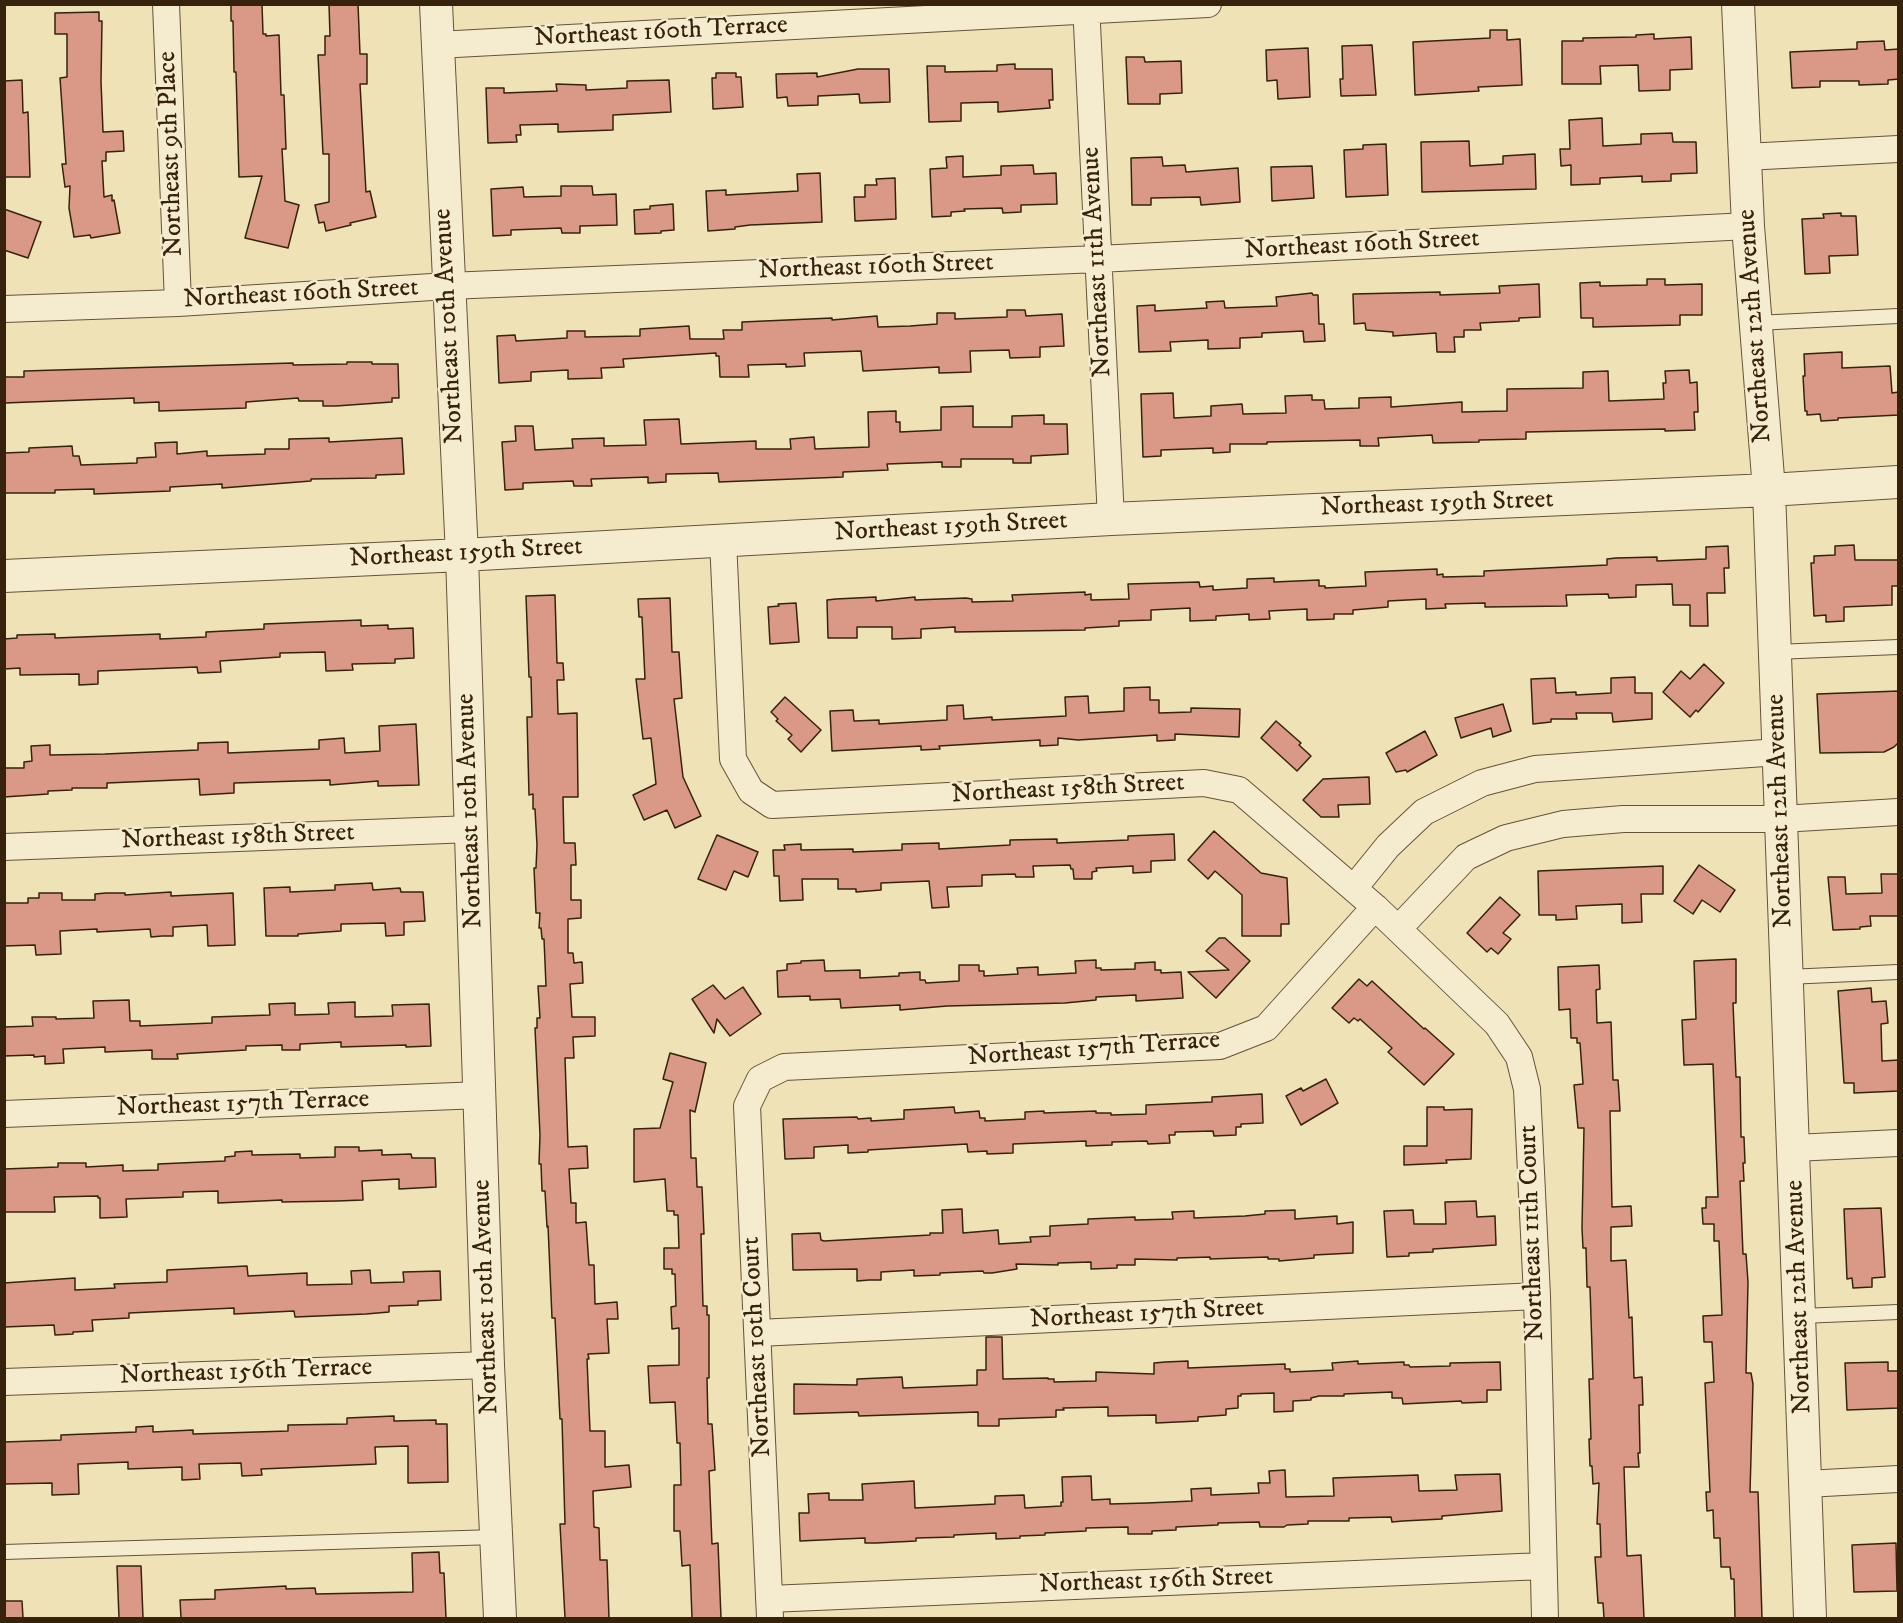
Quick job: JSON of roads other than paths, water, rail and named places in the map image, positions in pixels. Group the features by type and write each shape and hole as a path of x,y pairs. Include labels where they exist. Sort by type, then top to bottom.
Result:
{"street":[{"name":"Northeast 9th Place","path":"166,4 178,303"},
{"name":"Northeast 10th Avenue","path":"436,4 462,555 488,1365 500,1618"},
{"name":"Northeast 160th Terrace","path":"437,45 1086,7 1208,4"},
{"name":"Northeast 12th Avenue","path":"1738,4 1748,226 1769,490 1810,1618"},
{"name":"Northeast 11th Avenue","path":"1086,7 1111,519"},
{"path":"1745,157 1899,149"},
{"name":"Northeast 160th Street","path":"4,309 178,303 448,286 1098,259 1748,226"},
{"name":"Northeast 159th Street","path":"4,576 462,555 1111,519 1769,490 1899,482"},
{"name":"Northeast 158th Street","path":"723,540 733,759 751,791 772,805 1204,783 1239,790 1375,907"},
{"path":"1354,888 1388,846 1424,812 1482,783 1535,769 1779,752"},
{"path":"1398,929 1466,857 1506,837 1563,824 1603,821 1781,819 1899,812"},
{"name":"Northeast 158th Street","path":"4,847 472,829"},
{"name":"Northeast 11th Court","path":"1375,907 1497,1024 1519,1057 1527,1089 1537,1296 1545,1618"},
{"name":"Northeast 157th Terrace","path":"760,1079 784,1066 1220,1046 1266,1028 1375,907"},
{"name":"Northeast 10th Court","path":"760,1079 747,1106 770,1609"},
{"name":"Northeast 157th Terrace","path":"4,1114 481,1095"},
{"path":"1794,1148 1899,1143"},
{"name":"Northeast 157th Street","path":"758,1334 1537,1296"},
{"name":"Northeast 156th Terrace","path":"4,1382 488,1365"},
{"path":"1806,1484 1899,1479"},
{"name":"Northeast 156th Street","path":"770,1609 1543,1566"}],"lane":[{"path":"1756,323 1899,316"},
{"path":"1775,652 1899,647"},
{"path":"1787,977 1899,972"},
{"path":"1800,1316 1899,1312"},
{"path":"4,1552 496,1537"}]}
